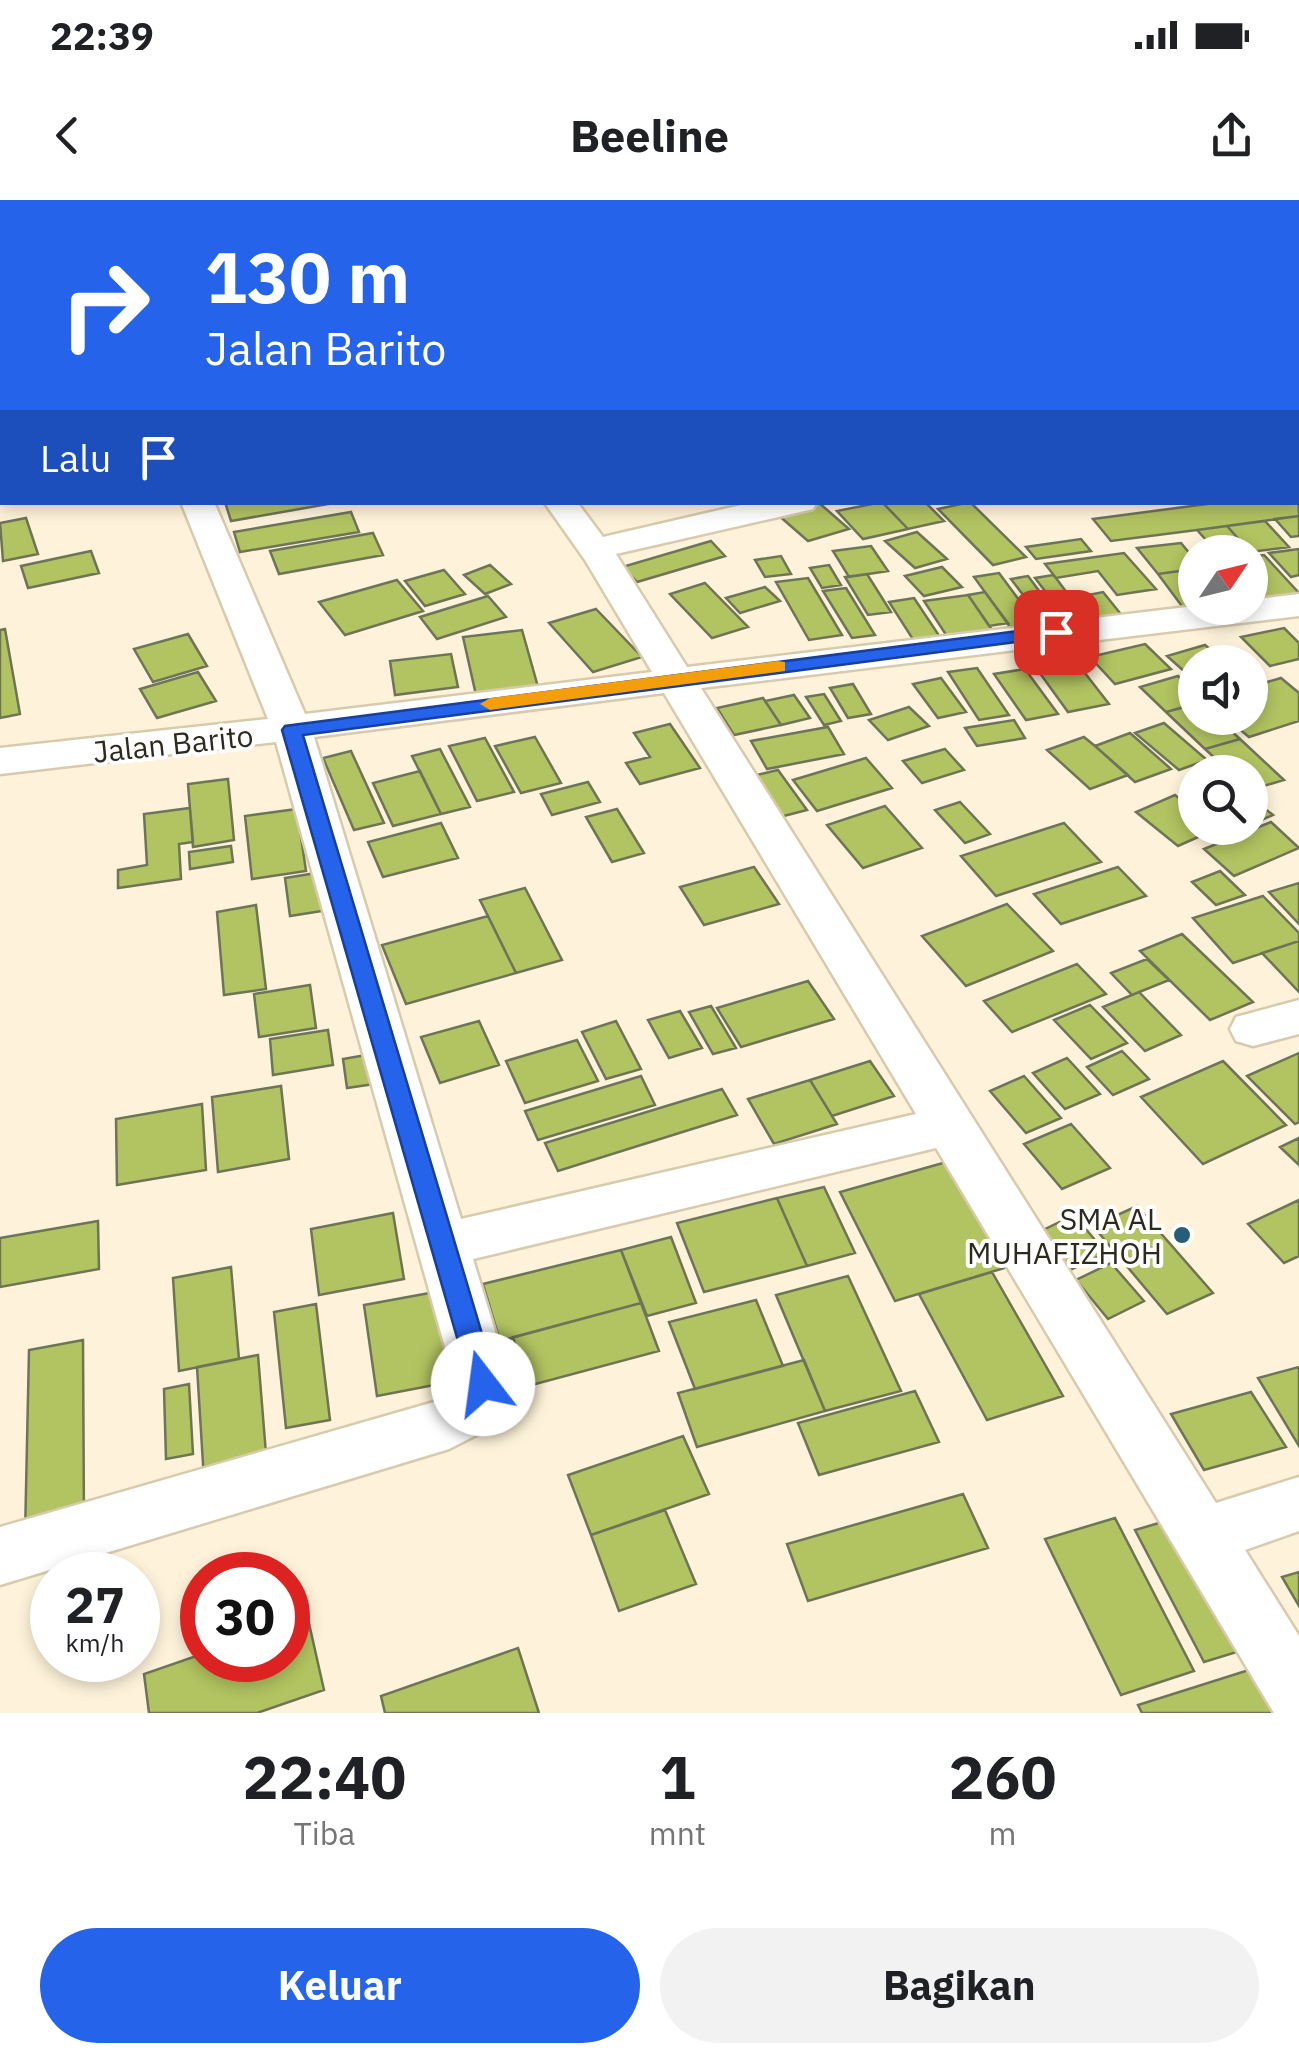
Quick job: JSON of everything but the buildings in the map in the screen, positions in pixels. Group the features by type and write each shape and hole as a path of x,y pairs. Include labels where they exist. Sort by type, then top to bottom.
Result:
{"street":[{"path":"0,1556 448,1423 470,1410 483,1384 292,730 198,505"},
{"path":"562,505 676,679 1299,1694"},
{"path":"594,549 787,505"},
{"name":"Jalan Barito","path":"0,761 292,730 676,679 1299,605"},
{"path":"1253,1029 1299,1017"},
{"path":"445,1244 948,1126"},
{"path":"1202,1536 1299,1504"}],"slow traffic":[{"path":"490,704 778,667"}],"place":[{"name":"SMA AL MUHAFIZHOH","path":"1182,1235"}],"route":[{"path":"483,1384 292,730 1056,632"}]}
